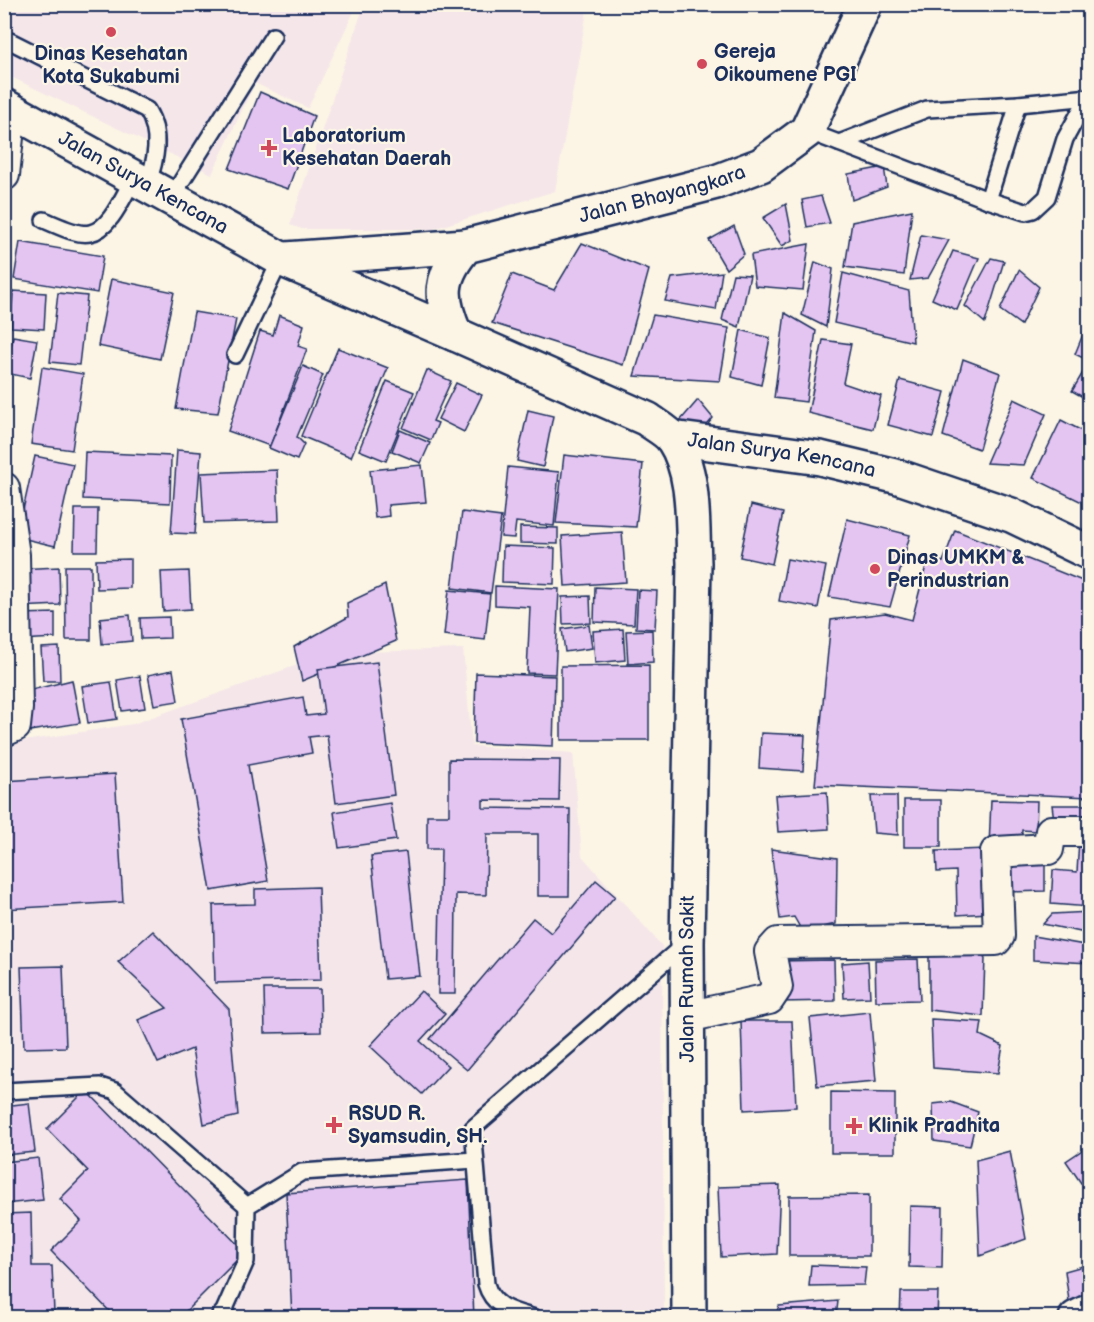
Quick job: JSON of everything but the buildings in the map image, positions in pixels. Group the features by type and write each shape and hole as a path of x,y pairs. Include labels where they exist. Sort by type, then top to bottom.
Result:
{"main road":[{"name":"Jalan Bhayangkara","path":"466,246 716,182 761,165 807,131 865,4"},
{"name":"Jalan Surya Kencana","path":"8,108 281,259 609,400 647,419 672,438 820,458 899,477 1011,515 1089,553"},
{"path":"281,259 466,246"},
{"path":"455,334 444,310 443,284 451,263 466,246"},
{"name":"Jalan Rumah Sakit","path":"672,438 686,469 692,507 693,641 687,943 689,1317"},
{"path":"1076,1317 1089,1311"}],"street":[{"path":"4,176 8,108"},
{"path":"4,488 14,555 17,708 15,726 4,731"},
{"path":"687,1017 769,999 777,987 770,952 778,943 996,940 999,936 996,852 1048,849 1051,831 1089,831"}],"lane":[{"path":"44,220 77,232 90,233 104,226 151,187 273,36"},
{"path":"4,41 10,41 147,110 154,121 158,136 151,187"},
{"path":"839,143 927,109 1089,97"},
{"path":"807,131 988,201 1025,212 1042,204 1065,139 1082,108 1089,102"},
{"path":"988,201 1018,104"},
{"path":"235,355 281,259"},
{"path":"535,1317 509,1310 497,1304 490,1296 473,1128 687,943"},
{"path":"4,1091 100,1086 115,1091 247,1206 246,1261 224,1311 218,1317"},
{"path":"247,1206 302,1172 475,1160"}],"shaded area":[{"path":"4,5 357,5 308,108 255,83 212,174 5,74"},
{"path":"364,5 588,5 555,191 433,229 302,229 290,225"},
{"name":"RSUD R. Syamsudin, SH.","path":"463,649 472,746 573,753 582,856 662,946 664,1317 530,1317 489,1304 489,1318 5,1318 5,744 133,724 331,653"}],"place":[{"name":"Dinas Kesehatan Kota Sukabumi","path":"111,32"},
{"name":"Gereja Oikoumene PGI","path":"702,64"},
{"name":"Laboratorium Kesehatan Daerah","path":"269,148"},
{"name":"Dinas UMKM & Perindustrian","path":"875,569"},
{"name":"RSUD R. Syamsudin, SH.","path":"334,1125"},
{"name":"Klinik Pradhita","path":"854,1126"}]}
